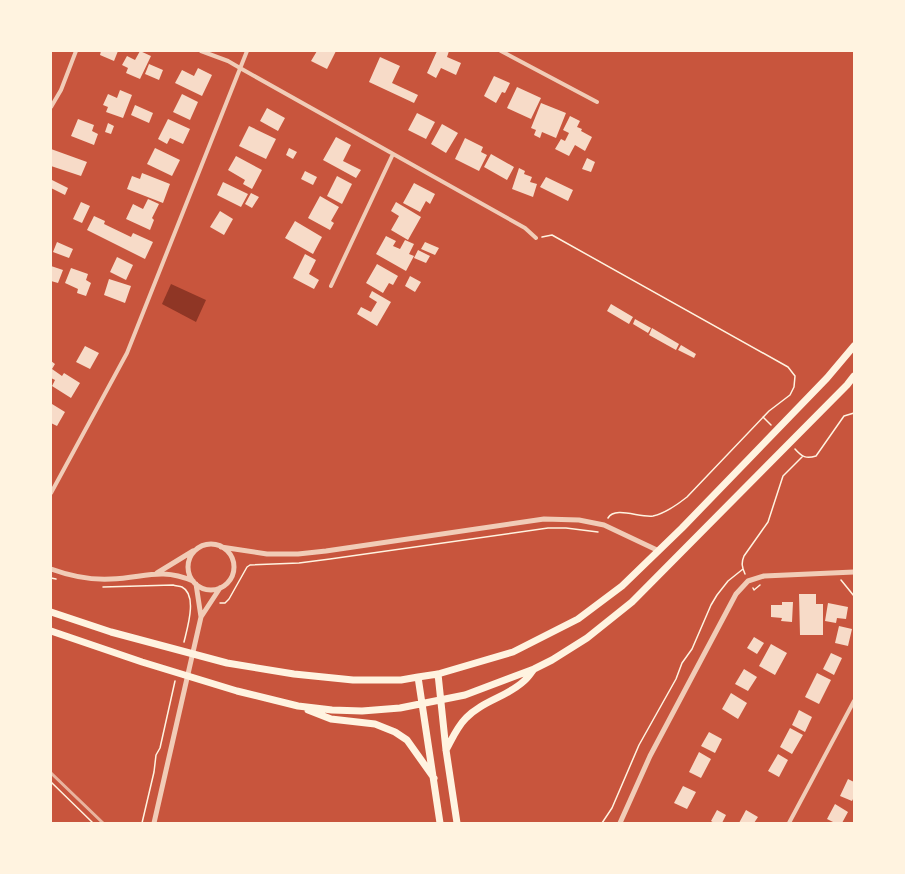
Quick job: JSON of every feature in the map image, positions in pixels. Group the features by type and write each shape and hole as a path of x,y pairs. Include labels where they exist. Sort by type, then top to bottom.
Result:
{"highway":[{"path":"51,612 111,632 227,663 294,674 353,680 401,680 438,674 513,652 578,619 622,586 659,551 827,378 854,346"},
{"path":"51,631 149,664 237,691 298,706 332,710 362,711 400,708 465,694 534,669 587,638 632,602 848,385 854,376"},
{"path":"446,750 460,725 467,717 483,705 508,692 524,681 534,669"},
{"path":"438,674 446,750 457,823"},
{"path":"418,677 440,823"},
{"path":"298,706 332,719 375,724 395,732 407,740 434,778"}],"street":[{"path":"51,107 61,90 76,51"},
{"path":"201,51 228,61 525,228 536,238"},
{"path":"51,493 127,353 247,51"},
{"path":"501,51 597,102"},
{"path":"331,286 393,154"},
{"path":"156,573 197,549 209,544 267,554 298,554 544,519 579,520 604,525 659,551"},
{"path":"154,821 201,617 220,588 230,580 234,568 231,556 221,547"},
{"path":"197,549 189,559 188,566 189,574 194,583 201,617"},
{"path":"51,569 78,576 98,579 126,578 156,573 173,574 207,590 220,588"},
{"path":"620,823 650,756 736,594 748,581 764,576 854,572"},
{"path":"789,823 854,701"}],"path":[{"path":"536,238 552,235 788,367 795,376 794,387 790,395 769,411 687,497 673,508 653,516 616,512 610,515 607,520"},
{"path":"796,450 802,457 809,458 816,456 844,416 854,413"},
{"path":"763,417 770,425"},
{"path":"746,576 742,569 742,561 744,556 768,522 783,476 802,457"},
{"path":"217,602 227,602 247,567 254,564 299,563 548,528 566,528 596,532 600,532 602,529"},
{"path":"602,823 612,808 639,745 676,679 682,663 692,649 711,605 728,581 742,569"},
{"path":"51,578 58,580"},
{"path":"834,580 842,580 854,596"},
{"path":"752,587 754,590 760,584"},
{"path":"99,587 173,585 183,587 188,592 191,602 190,616 183,646"},
{"path":"142,823 154,772 156,755 160,748 176,676"},
{"path":"51,782 93,823"}],"shaded area":[{"path":"171,284 206,300 196,322 162,304"}],"building":[{"path":"101,51 118,51 114,61 100,55"},
{"path":"140,51 151,56 140,79 126,73 128,68 122,65 127,56 135,60"},
{"path":"317,51 336,51 327,69 311,61"},
{"path":"437,51 449,51 447,57 461,63 456,75 441,68 436,78 427,73"},
{"path":"380,57 400,66 392,83 418,95 414,103 369,82"},
{"path":"149,64 163,70 159,80 145,74"},
{"path":"198,68 212,75 202,96 175,83 182,70 194,76"},
{"path":"494,76 510,83 505,93 502,92 496,103 484,96"},
{"path":"517,87 541,98 531,119 507,108"},
{"path":"120,90 132,95 123,118 106,112 108,107 103,105 108,94 117,98"},
{"path":"182,94 198,102 190,120 173,112"},
{"path":"541,103 566,113 556,138 542,132 540,138 534,135 536,130 531,128"},
{"path":"135,105 153,113 149,123 131,115"},
{"path":"267,108 285,118 278,131 260,121"},
{"path":"417,113 435,122 426,139 408,130"},
{"path":"570,116 580,121 577,127 592,137 585,151 575,145 569,156 555,149 561,139 565,141 569,133 563,130"},
{"path":"78,119 94,125 92,131 98,134 94,145 71,136"},
{"path":"168,119 190,129 183,144 170,138 167,144 158,139"},
{"path":"108,123 114,126 111,134 105,132"},
{"path":"442,124 458,133 446,153 431,144"},
{"path":"249,126 276,139 266,159 239,146"},
{"path":"336,137 351,145 343,161 361,170 356,178 323,160"},
{"path":"465,138 483,147 481,152 487,155 479,171 455,159"},
{"path":"155,148 180,160 172,176 147,164"},
{"path":"289,148 297,152 293,159 286,155"},
{"path":"51,149 87,162 81,176 51,166"},
{"path":"491,154 514,167 507,180 484,167"},
{"path":"236,156 262,170 252,189 243,184 245,180 228,170"},
{"path":"587,158 595,162 591,172 582,169"},
{"path":"519,168 525,171 524,174 532,177 530,182 537,184 533,197 512,189"},
{"path":"305,171 317,177 313,185 301,179"},
{"path":"142,173 170,184 163,203 127,189 132,176 140,179"},
{"path":"337,176 352,184 342,204 327,196"},
{"path":"546,177 573,190 568,201 540,187"},
{"path":"52,180 68,188 65,195 51,188"},
{"path":"223,182 248,194 241,207 217,195"},
{"path":"414,183 435,194 430,204 426,201 420,212 403,203"},
{"path":"251,193 259,197 252,208 245,204"},
{"path":"320,196 339,207 331,221 334,223 330,230 308,218"},
{"path":"148,199 159,204 152,218 154,220 150,230 126,219 133,204 143,209"},
{"path":"81,202 90,206 82,223 73,219"},
{"path":"396,202 421,217 408,240 391,230 399,216 391,211"},
{"path":"220,211 233,219 224,235 210,227"},
{"path":"94,216 105,221 104,224 131,237 133,233 153,242 145,259 87,230"},
{"path":"295,221 322,237 313,254 285,238"},
{"path":"386,236 396,241 393,246 400,249 405,240 414,244 409,254 414,256 406,271 376,254"},
{"path":"57,242 73,249 69,258 53,252"},
{"path":"425,242 439,248 435,255 421,249"},
{"path":"418,250 430,256 426,263 414,258"},
{"path":"305,254 316,260 309,274 319,280 314,289 293,278"},
{"path":"117,257 133,265 126,280 110,272"},
{"path":"377,264 398,276 393,285 389,283 383,293 366,283"},
{"path":"51,266 63,270 58,283 51,281"},
{"path":"71,268 88,274 86,280 91,283 86,296 77,293 78,289 65,283"},
{"path":"410,276 421,282 415,292 405,286"},
{"path":"109,279 131,286 125,303 104,295"},
{"path":"372,291 391,302 377,326 357,314 361,307 371,312 377,302 369,297"},
{"path":"611,304 633,317 629,324 607,311"},
{"path":"635,319 651,328 648,333 633,324"},
{"path":"652,328 679,344 676,350 649,335"},
{"path":"681,345 696,354 694,358 678,350"},
{"path":"85,346 99,353 90,369 76,362"},
{"path":"51,361 55,364 52,369 62,376 64,373 80,383 71,398 52,386 55,380 51,378"},
{"path":"52,404 65,412 57,426 51,423"},
{"path":"799,594 816,594 816,604 823,604 823,635 800,635"},
{"path":"782,602 793,602 792,622 781,621 782,618 771,617 771,605 782,605"},
{"path":"828,603 848,607 846,619 837,618 836,623 825,621"},
{"path":"839,626 852,629 848,646 835,643"},
{"path":"754,637 764,643 757,654 747,648"},
{"path":"771,644 787,653 775,675 759,666"},
{"path":"831,653 842,658 834,675 823,669"},
{"path":"744,669 757,677 748,691 735,684"},
{"path":"817,673 831,680 819,704 805,697"},
{"path":"731,693 747,703 738,719 722,709"},
{"path":"799,710 812,717 805,732 792,725"},
{"path":"790,728 803,735 792,754 780,747"},
{"path":"709,732 722,739 715,753 701,746"},
{"path":"699,752 711,759 701,778 689,772"},
{"path":"778,754 788,760 779,777 768,771"},
{"path":"848,779 854,782 854,797 852,801 840,796"},
{"path":"683,786 696,792 687,809 674,803"},
{"path":"835,804 848,812 842,823 835,823 827,819"},
{"path":"717,810 726,815 722,823 714,823 711,821"},
{"path":"746,810 758,817 754,823 739,823"}],"railway":[{"path":"51,773 103,823"}]}
